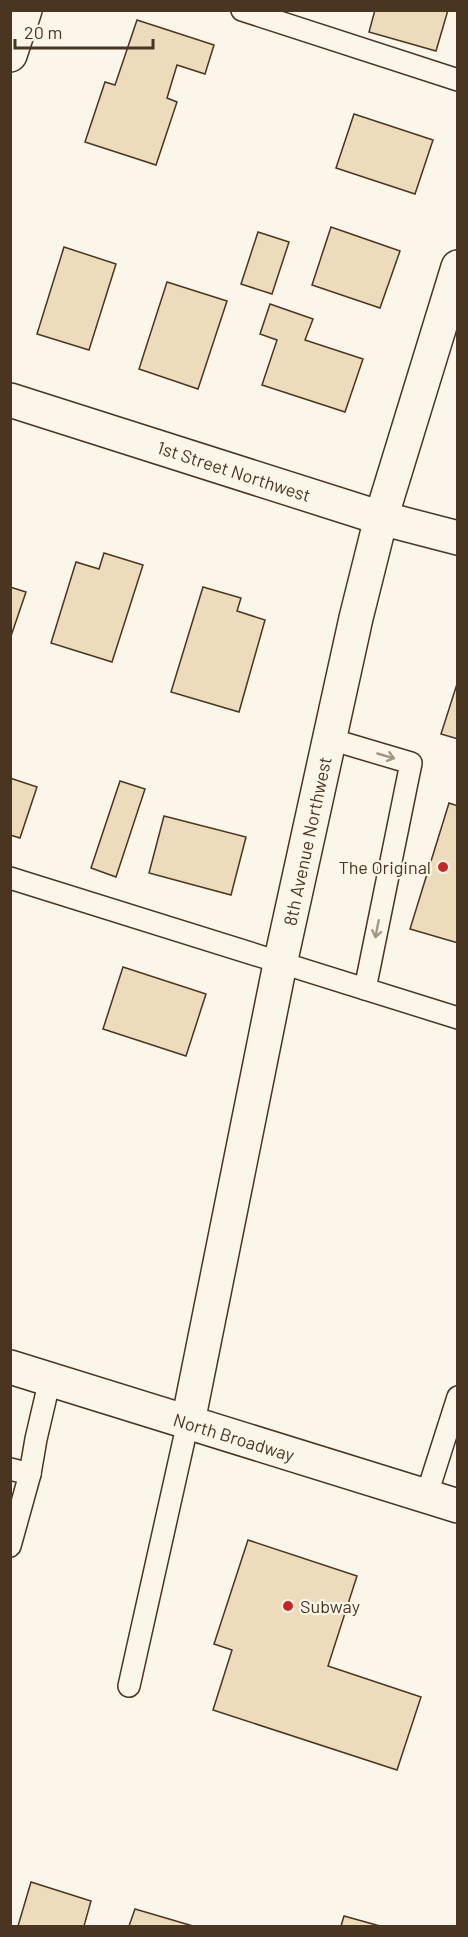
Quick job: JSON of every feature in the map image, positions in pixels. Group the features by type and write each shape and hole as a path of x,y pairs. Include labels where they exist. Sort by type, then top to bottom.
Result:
{"street":[{"path":"10,55 25,10"},
{"name":"8th Avenue Northwest","path":"188,1422 280,964 356,618 381,518 458,267"},
{"name":"1st Street Northwest","path":"10,400 381,518 458,538"},
{"name":"North Broadway","path":"10,1367 458,1506"}],"lane":[{"path":"242,10 458,80"},
{"path":"330,739 411,763 365,989"},
{"path":"10,878 458,1018"},
{"path":"10,1546 20,1472 36,1439 50,1379"},
{"path":"426,1497 458,1397"},
{"path":"129,1686 188,1422"}],"building":[{"path":"375,10 448,10 436,51 369,32"},
{"path":"137,20 214,45 205,74 177,65 167,98 177,102 156,165 85,142 105,82 115,85"},
{"path":"354,114 433,140 415,194 336,168"},
{"path":"331,227 400,251 380,308 312,285"},
{"path":"258,232 289,242 272,294 241,284"},
{"path":"64,247 116,264 89,350 37,334"},
{"path":"167,282 227,301 198,389 139,369"},
{"path":"270,304 313,319 305,340 363,359 345,412 262,385 277,340 260,334"},
{"path":"104,553 143,565 112,662 51,643 76,562 99,569"},
{"path":"10,587 26,592 10,639"},
{"path":"203,587 241,598 237,611 265,620 239,712 171,692"},
{"path":"458,684 458,739 441,734"},
{"path":"10,778 37,787 20,838 10,835"},
{"path":"120,781 145,789 116,877 91,868"},
{"name":"The Original","path":"449,803 458,806 458,943 410,929"},
{"path":"164,816 246,837 231,895 149,873"},
{"path":"123,967 206,994 186,1056 103,1029"},
{"path":"248,1540 357,1576 328,1666 421,1697 397,1770 213,1710 232,1650 214,1644"},
{"path":"31,1882 91,1901 84,1926 18,1926"},
{"path":"135,1909 193,1926 129,1926"},
{"path":"344,1916 380,1926 341,1926"}],"place":[{"name":"The Original","path":"443,867"},
{"name":"Subway","path":"288,1606"}]}
